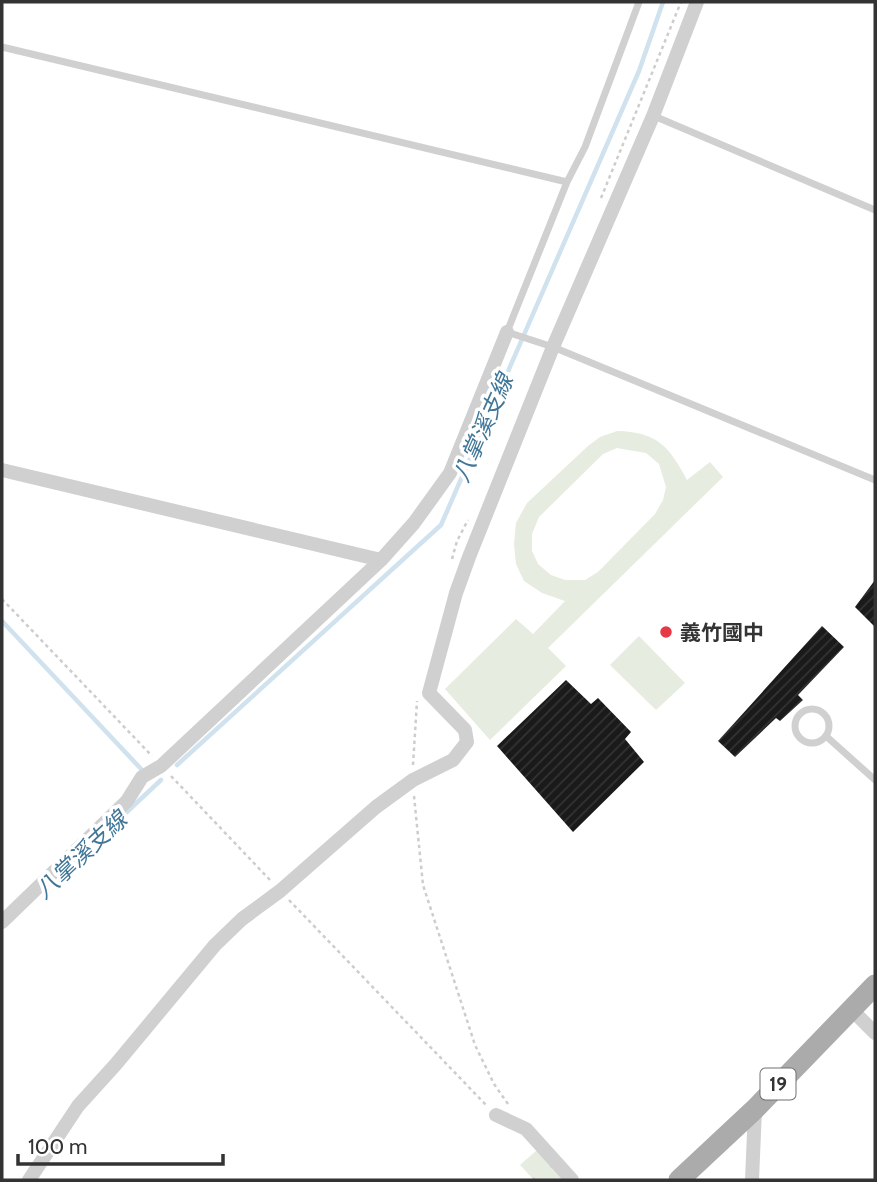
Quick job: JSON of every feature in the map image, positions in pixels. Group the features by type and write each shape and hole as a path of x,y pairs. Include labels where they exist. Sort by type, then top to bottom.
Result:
{"main road":[{"name":"19","path":"679,1180 755,1108 875,985"}],"street":[{"path":"29,1180 78,1105 116,1064 215,945 242,919 280,891 404,786 453,760 467,742 465,730 429,693 456,593 553,347 653,116 698,2"},
{"path":"2,922 127,801 142,777 159,767 381,560 414,523 450,473 511,333"},
{"path":"2,470 381,560"},
{"path":"851,1009 875,1033"},
{"path":"752,1180 755,1108"},
{"path":"495,1115 526,1129 572,1180"}],"lane":[{"path":"639,2 585,147 567,182 511,333 553,347 875,480"},
{"path":"2,47 567,182"},
{"path":"653,116 875,210"},
{"path":"810,708 821,711 830,726 826,736 816,743 805,742 794,729 796,718 810,708"},
{"path":"826,736 875,780"}],"path":[{"path":"599,203 681,2"},
{"path":"2,599 159,767 495,1115"}],"green space":[{"path":"617,431 642,434 660,443 667,450 687,480 710,462 723,477 548,648 566,666 490,740 445,689 516,619 533,634 565,601 542,593 524,581 516,564 516,523 527,503 600,437","holes":["617,448 646,453 659,464 666,487 663,500 655,514 598,572 585,580 565,580 551,575 538,564 532,551 532,534 539,517 603,454"]},
{"path":"639,636 685,683 656,710 610,665"},
{"path":"537,1150 564,1180 534,1180 520,1165"}],"building":[{"path":"875,580 875,627 855,607"},
{"path":"822,626 844,647 798,695 803,700 780,721 776,718 735,757 718,741"},
{"path":"566,680 591,704 598,698 631,732 625,739 644,762 573,832 497,746"}],"waterway":[{"name":"八掌溪支線","path":"177,765 441,525 639,71 663,2"},
{"path":"2,621 143,771"},
{"name":"八掌溪支線","path":"82,854 161,780"}],"place":[{"name":"義竹國中","path":"666,632"}]}
